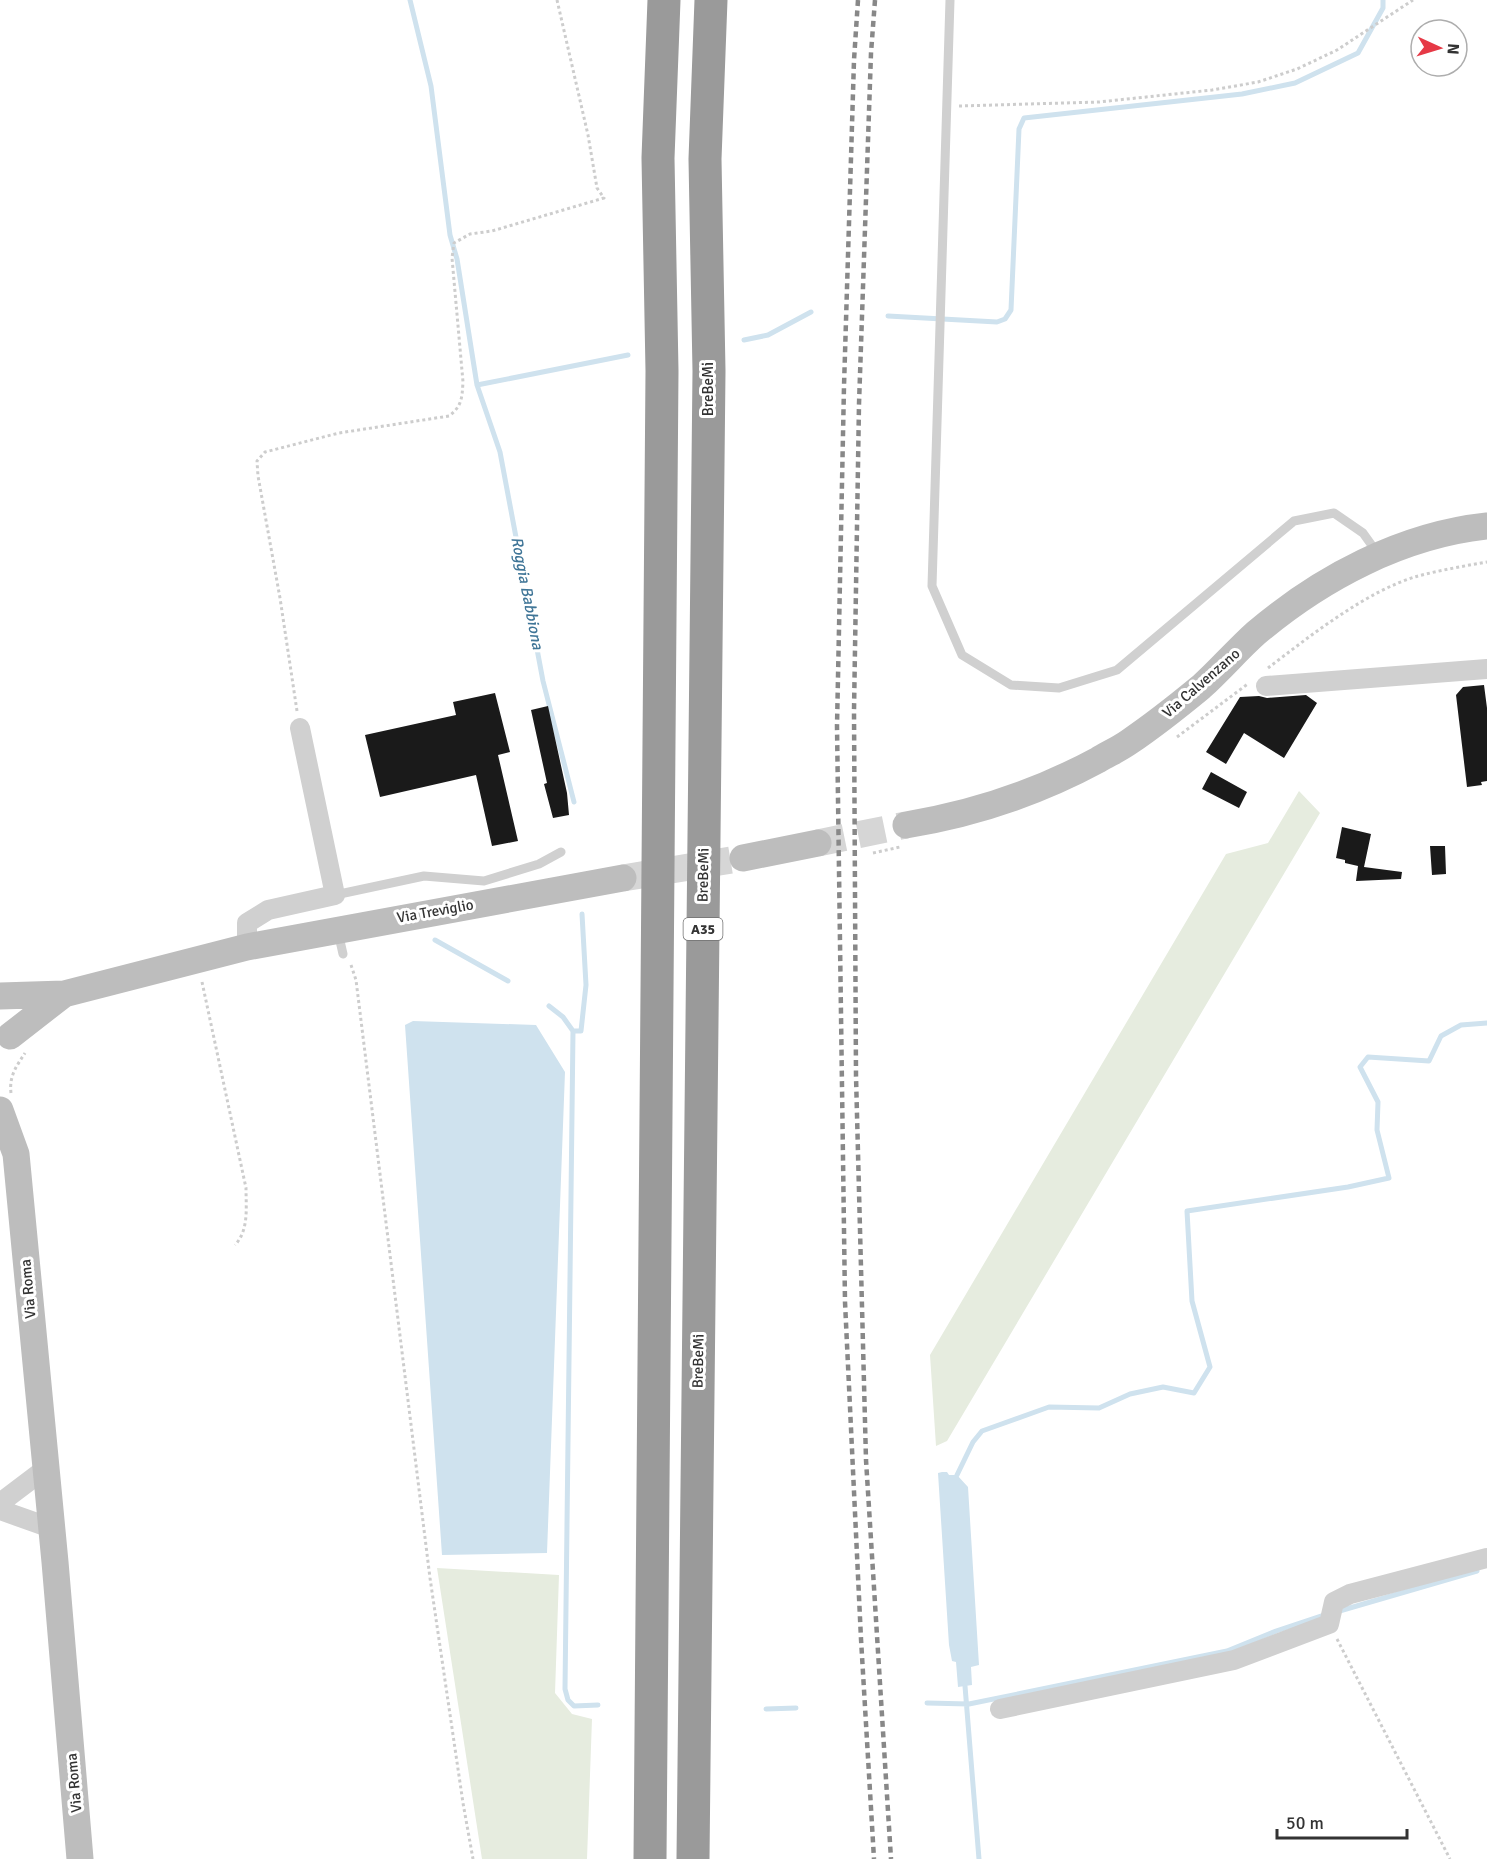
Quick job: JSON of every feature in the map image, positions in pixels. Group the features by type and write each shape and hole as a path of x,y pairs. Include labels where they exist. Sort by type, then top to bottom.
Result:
{"highway":[{"path":"650,1859 662,371 658,158 664,0"},
{"name":"BreBeMi","path":"693,1859 709,370 705,159 711,0"}],"main road":[{"name":"Via Calvenzano","path":"906,825 946,819 1034,792 1070,776 1128,743 1200,687 1257,633 1305,596 1379,555 1432,535 1487,526"},
{"path":"743,858 818,843"},
{"name":"Via Treviglio","path":"13,1046 9,1014 0,998 64,994 247,947 340,941 623,878"},
{"name":"Via Treviglio","path":"13,1046 64,994"},
{"name":"Via Roma","path":"6,1103 16,1154 55,1562 80,1859"}],"street":[{"path":"1266,686 1487,669"},
{"path":"247,947 247,923 268,910 335,895 300,728"},
{"path":"0,1503 45,1469"},
{"path":"0,1510 51,1528"},
{"path":"1000,1709 1234,1660 1329,1624 1334,1602 1350,1594 1487,1558"}],"lane":[{"path":"950,0 932,586 962,655 1011,685 1059,688 1117,670 1294,521 1334,513 1363,533 1379,555"},
{"path":"335,895 424,876 484,881 538,864 561,852"}],"path":[{"path":"300,728 257,460 264,452 339,434 449,416 458,409 463,382 452,258 454,243 470,234 501,228 604,198 597,188 588,135 557,0"},
{"path":"948,106 1099,102 1212,90 1258,82 1297,69 1338,50 1413,0"},
{"path":"340,941 356,980 430,1578 473,1859"},
{"path":"196,959 246,1188 246,1219 243,1237 235,1245"},
{"path":"6,1103 13,1046"},
{"path":"1329,1624 1450,1859"}],"shaded area":[{"path":"1299,791 1320,813 947,1441 936,1446 930,1355 1226,854 1268,843"},
{"path":"437,1568 559,1575 555,1693 572,1714 592,1719 587,1859 482,1859"}],"water":[{"path":"413,1021 536,1025 565,1072 547,1553 442,1555 405,1025"},
{"path":"938,1473 957,1475 968,1487 979,1665 971,1667 972,1685 958,1687 956,1662 952,1661 949,1645"}],"building":[{"path":"1484,685 1487,708 1487,781 1481,782 1482,785 1467,787 1456,695 1463,687"},
{"path":"495,693 510,752 498,755 518,841 492,846 476,775 380,797 365,735 456,715 453,702"},
{"path":"1306,695 1317,703 1284,758 1244,733 1226,764 1206,752 1240,697 1267,698"},
{"path":"548,706 567,793 569,815 553,818 544,784 547,783 531,710"},
{"path":"1211,772 1247,792 1239,808 1202,789"},
{"path":"1342,827 1371,834 1364,867 1402,872 1401,879 1356,881 1358,866 1336,858"},
{"path":"1430,846 1445,846 1446,874 1432,875"}],"waterway":[{"name":"Roggia Babbiona","path":"410,0 431,86 450,235 457,259 477,385 500,452 543,681 574,802"},
{"path":"888,316 997,322 1005,319 1011,310 1019,129 1024,118 1242,94 1295,83 1358,53 1383,8 1383,0"},
{"path":"744,340 768,335 811,312"},
{"path":"477,385 628,355"},
{"name":"Roggia Babbiona","path":"573,1031 581,1031 586,985 582,914"},
{"path":"435,940 508,981"},
{"path":"549,1006 563,1017 573,1031 565,1689 568,1700 574,1706 598,1705"},
{"path":"957,1475 973,1442 982,1431 1049,1407 1099,1408 1130,1394 1163,1387 1194,1393 1210,1367 1192,1301 1187,1211 1348,1187 1389,1178 1377,1130 1378,1102 1360,1067 1368,1057 1429,1061 1441,1036 1461,1025 1487,1023"},
{"path":"1336,1612 1477,1571"},
{"path":"927,1703 969,1704 1227,1651 1327,1614"},
{"path":"965,1686 979,1859"},
{"path":"766,1709 796,1708"}],"tunnel":[{"path":"818,843 906,825"},
{"path":"623,878 743,858"}],"railway":[{"path":"858,0 854,60 844,386 837,726 845,1302 874,1859"},
{"path":"875,0 871,53 859,404 854,711 856,1076 866,1460 891,1859"}]}
